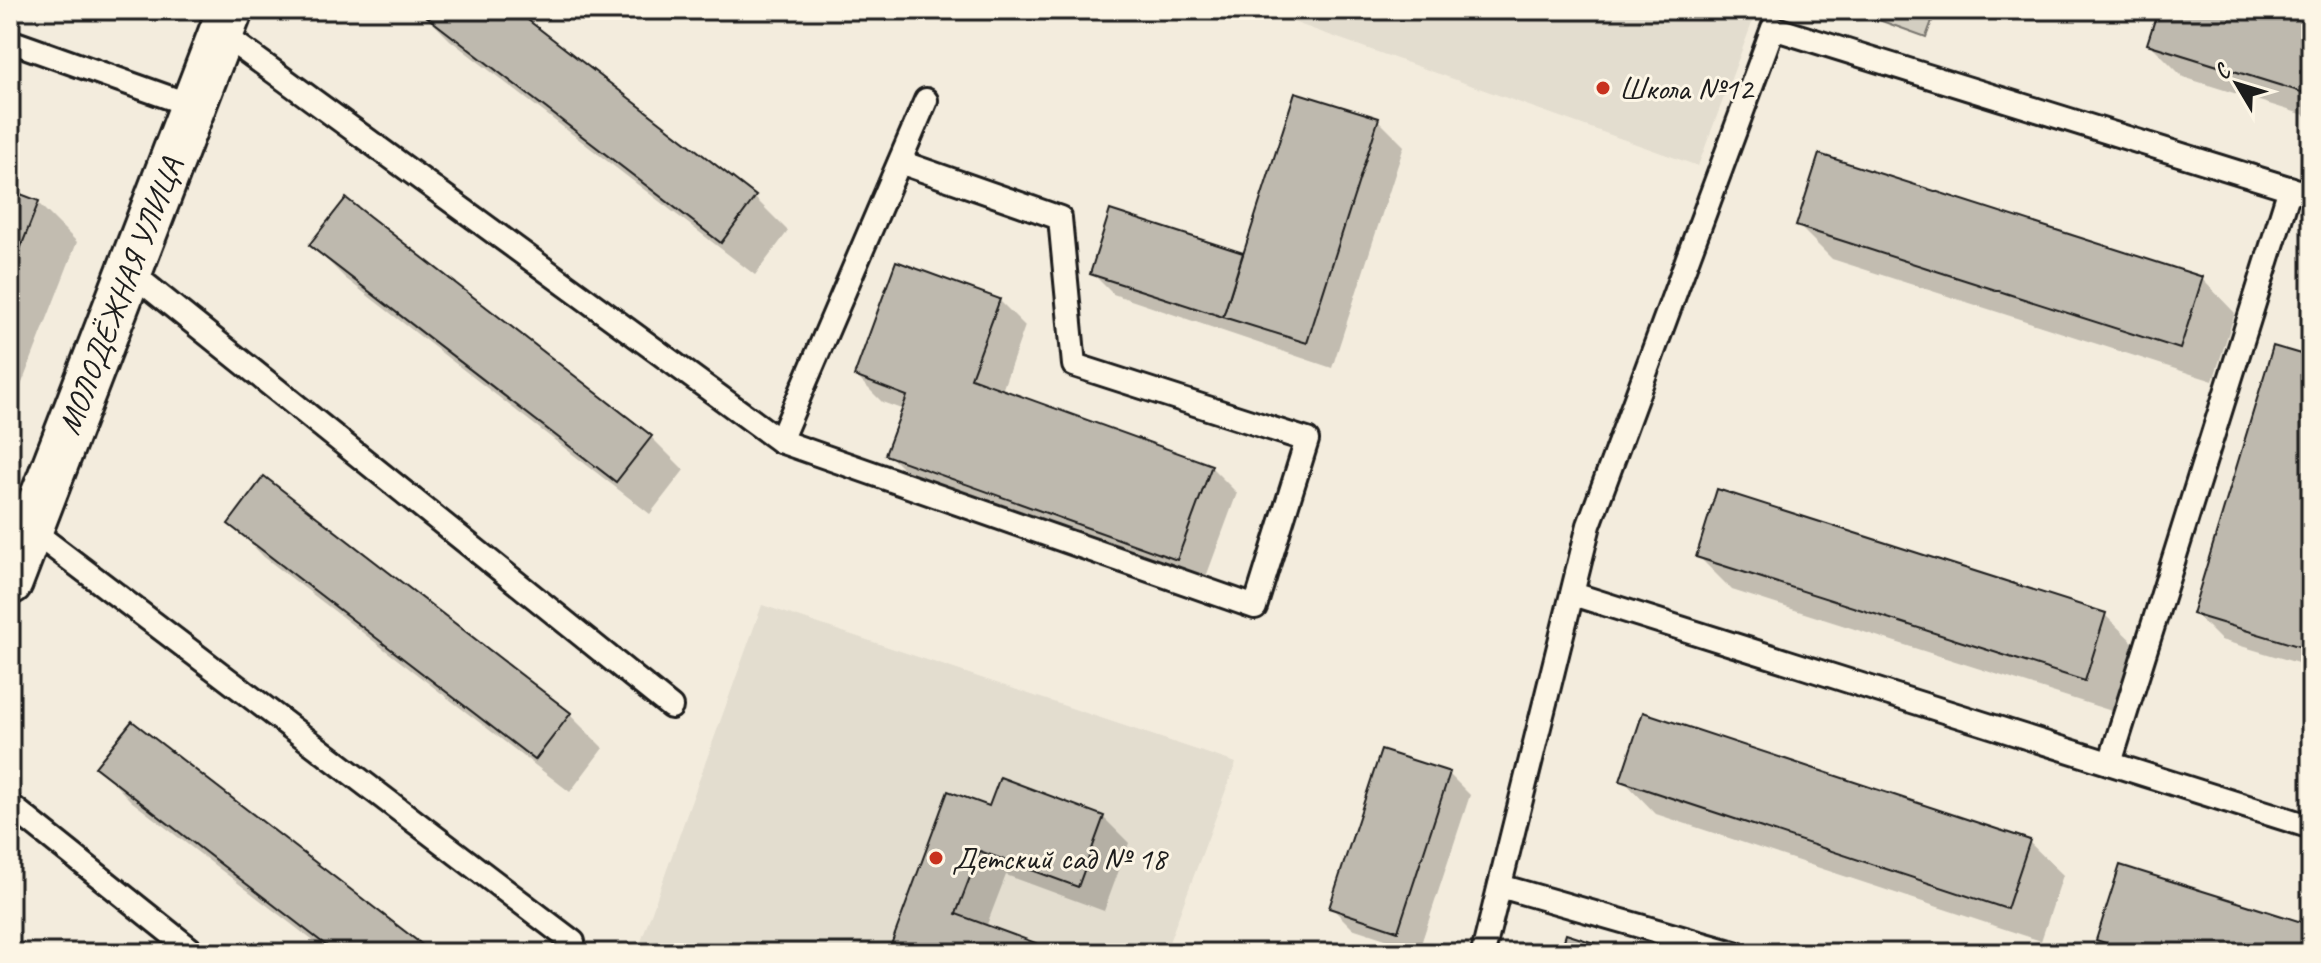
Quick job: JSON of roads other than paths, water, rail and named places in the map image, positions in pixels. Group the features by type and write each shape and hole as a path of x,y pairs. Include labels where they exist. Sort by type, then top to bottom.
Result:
{"street":[{"name":"МОЛОДЁЖНАЯ УЛИЦА","path":"10,582 226,22"}],"lane":[{"path":"226,22 780,441 1255,607 1307,440 1074,365 1060,218 900,162"},
{"path":"1483,953 1589,525 1773,28 2300,191 2110,763"},
{"path":"10,41 193,106"},
{"path":"780,441 926,100"},
{"path":"129,271 671,707"},
{"path":"30,529 573,942"},
{"path":"1573,594 2311,827"},
{"path":"10,805 195,953"},
{"path":"1500,886 1734,953"}],"place":[{"name":"Школа №12","path":"1603,88"},
{"name":"Детский сад № 18","path":"936,858"}]}
